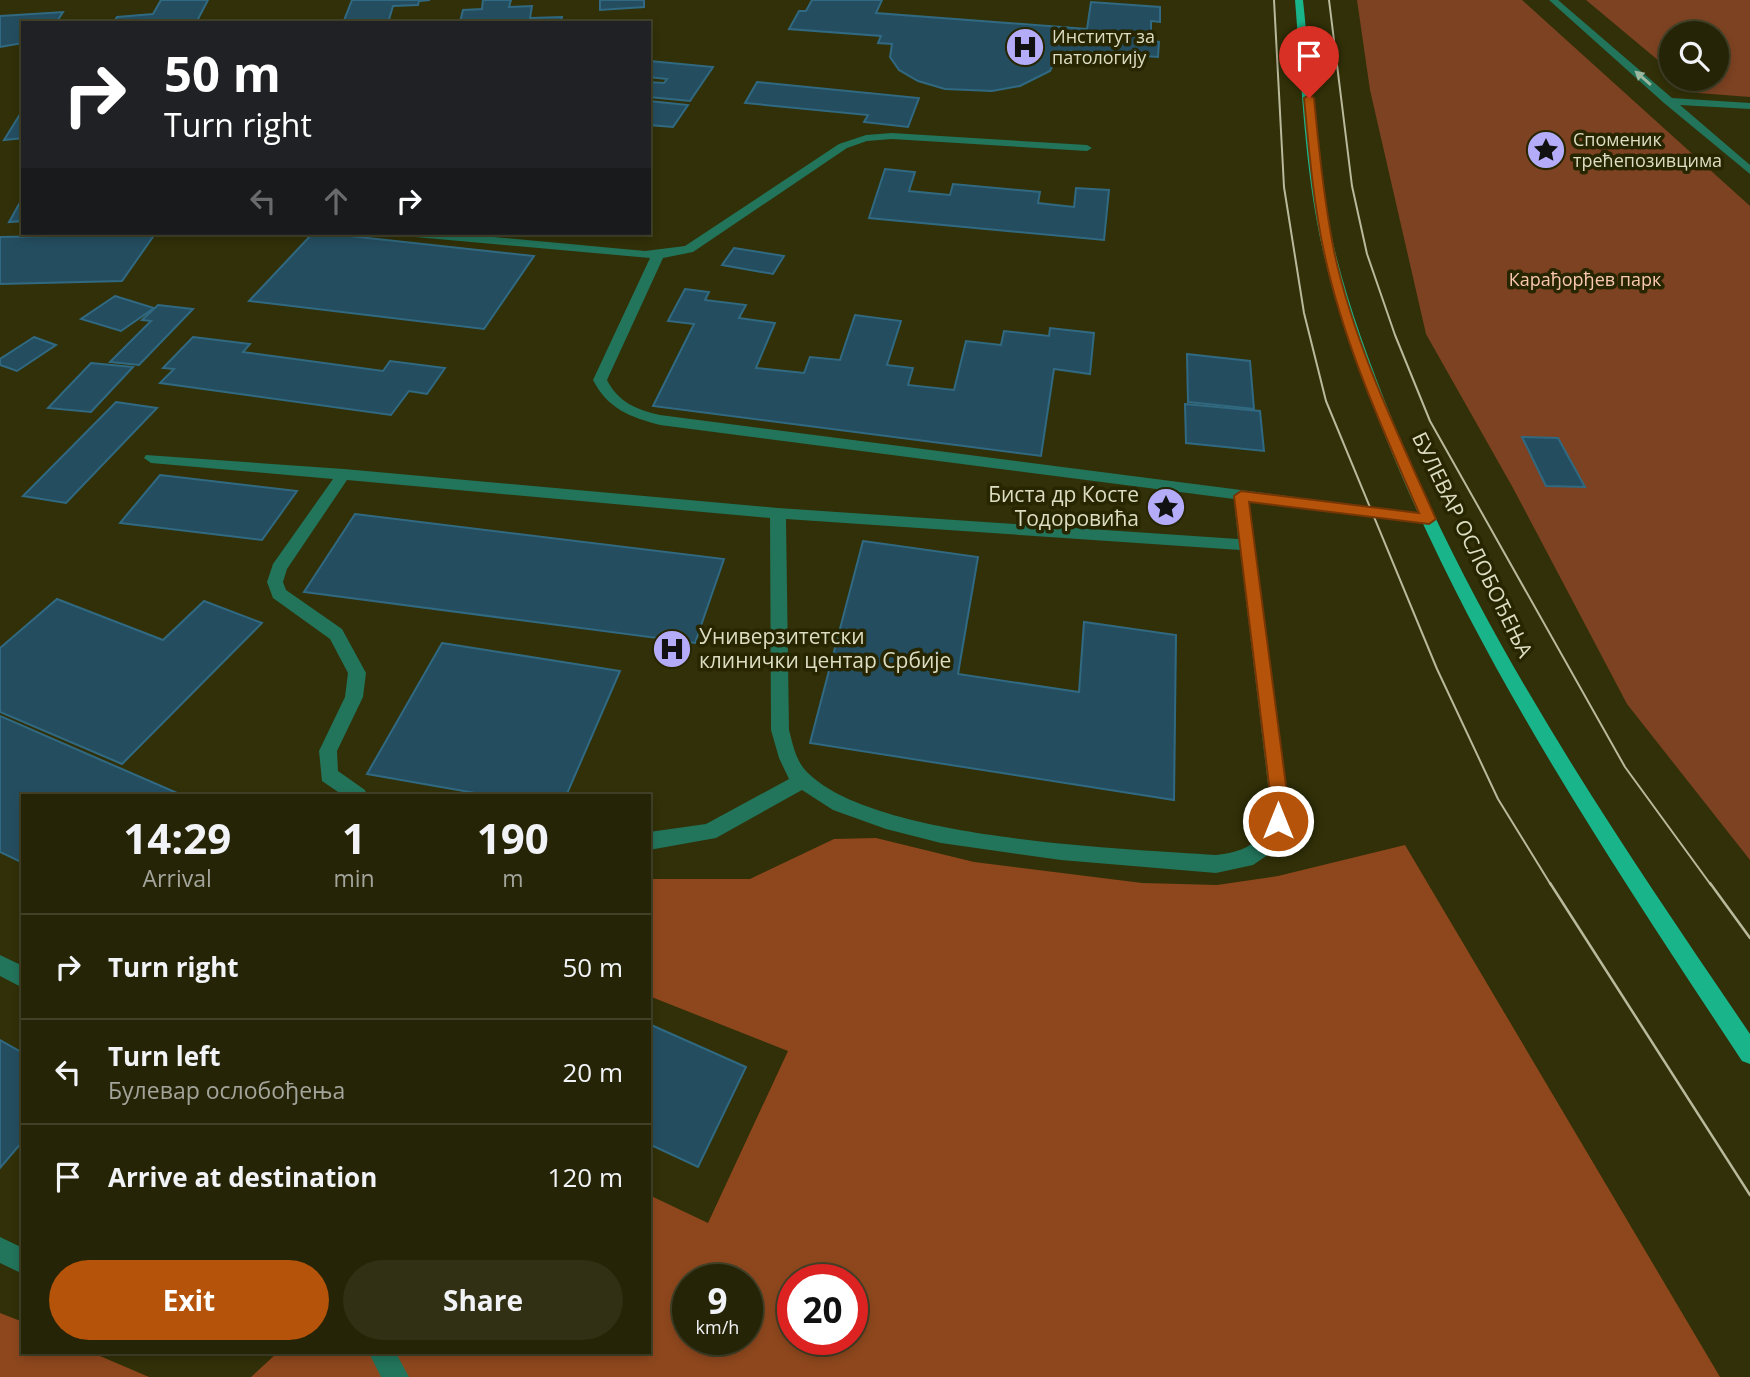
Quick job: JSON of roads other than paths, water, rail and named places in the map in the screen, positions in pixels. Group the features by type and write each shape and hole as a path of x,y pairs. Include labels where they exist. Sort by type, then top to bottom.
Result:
{"main road":[{"name":"БУЛЕВАР ОСЛОБОЂЕЊА","path":"1299,0 1317,180 1329,252 1354,338 1384,417 1429,519 1490,640 1572,779 1669,933 1750,1053"}],"street":[{"path":"1553,0 1750,171"},
{"path":"1668,101 1750,106"},
{"path":"437,235 658,255 697,245 843,146 866,138 892,136 1087,148"},
{"path":"658,255 600,380 607,394 620,406 638,415 1429,519"},
{"path":"151,458 778,513 1249,545"},
{"path":"344,474 279,568 275,582 279,594 336,634 358,673 354,697 328,751 329,775 355,794"},
{"path":"778,513 780,730 786,755 802,781 835,803 881,819 950,835 1036,848 1216,864 1241,863 1264,850 1278,821 1278,793 1241,496"},
{"path":"651,841 709,832 802,781"},
{"path":"0,965 21,977"},
{"path":"0,1249 21,1261"},
{"path":"383,1354 396,1377"}],"tram line":[{"path":"1274,0 1284,187 1304,313 1326,401 1437,669 1498,799 1551,885"},
{"path":"1329,0 1352,186 1367,254 1395,335 1430,421 1625,767 1711,885"},
{"path":"1550,883 1750,1195"},
{"path":"1710,883 1750,938"}],"place":[{"name":"Институт за патологију","path":"1025,47"},
{"name":"Споменик трећепозивцима","path":"1546,150"},
{"name":"Биста др Косте Тодоровића","path":"1166,507"},
{"name":"Универзитетски клинички центар Србије","path":"672,649"}],"park label":[{"name":"Карађорђев парк","path":"1585,280"}]}
